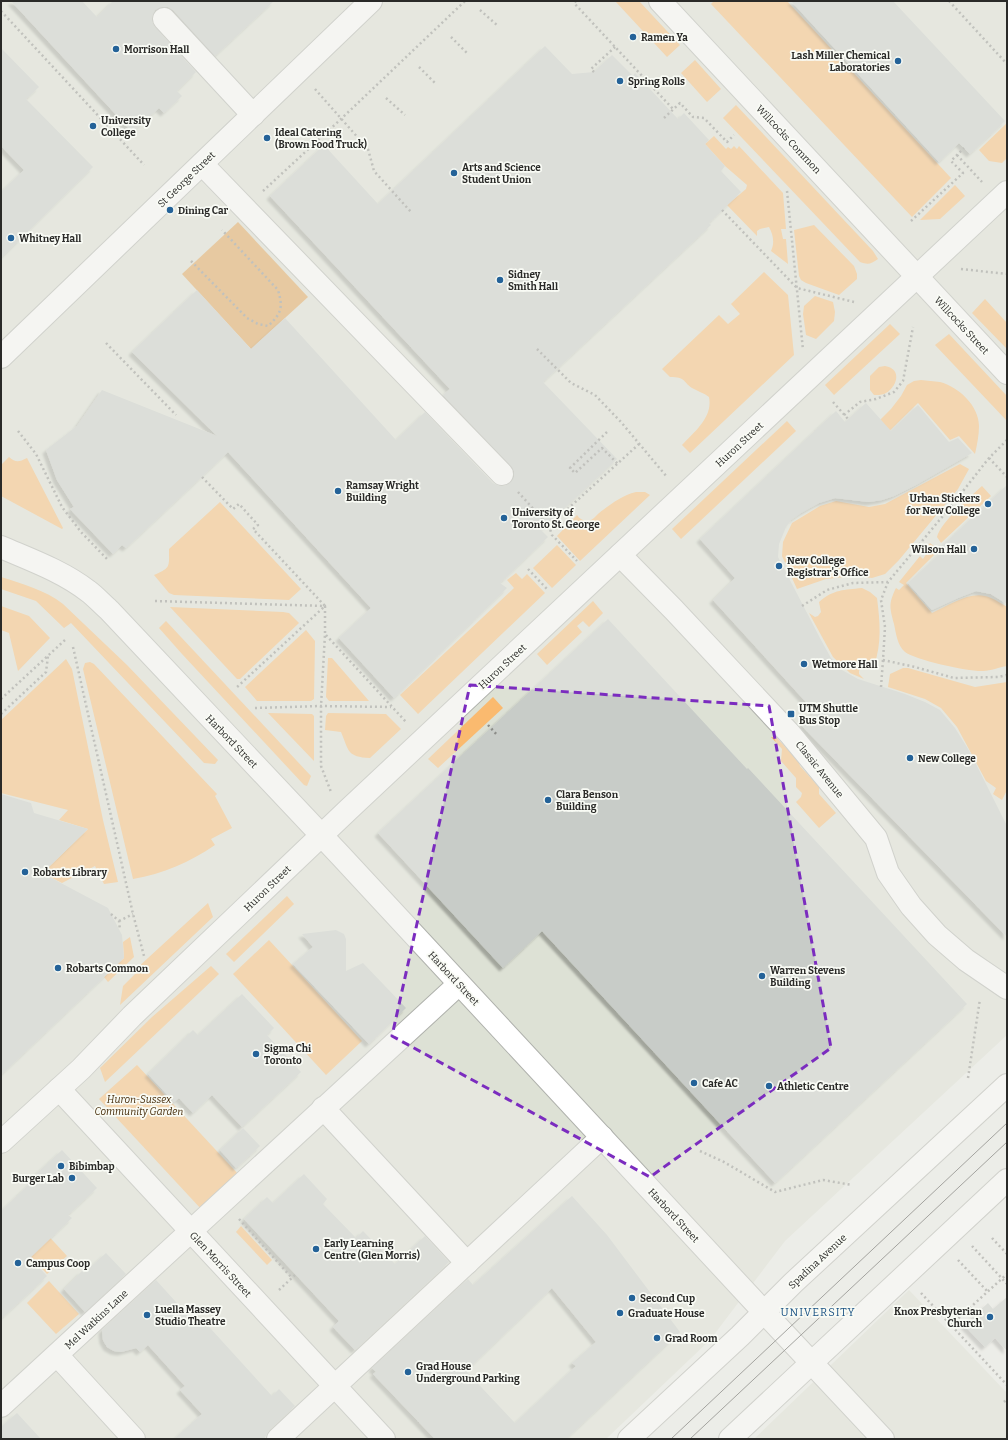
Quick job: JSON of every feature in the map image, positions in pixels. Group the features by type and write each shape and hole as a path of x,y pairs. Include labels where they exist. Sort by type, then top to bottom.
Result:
{"street":[{"name":"St George Street","path":"1,357 371,1"},
{"name":"Willcocks Common","path":"660,1 917,277"},
{"path":"164,19 253,115"},
{"path":"202,164 502,474"},
{"name":"Huron Street","path":"1,1142 81,1069 132,1016 322,835 1007,192"},
{"name":"Willcocks Street","path":"917,277 1007,373"},
{"name":"Harbord Street","path":"1,547 62,575 88,591 109,610 322,835 883,1439"},
{"name":"Classic Avenue","path":"620,555 674,610 790,734 876,838 888,873 911,906 937,935 966,960 1007,988"},
{"name":"Mel Watkins Lane","path":"1,1406 459,984"},
{"name":"Spadina Avenue","path":"629,1439 799,1278 1007,1085"},
{"name":"Glen Morris Street","path":"59,1089 384,1439"},
{"path":"323,1108 467,1263"},
{"path":"278,1439 602,1137"},
{"path":"730,1439 1007,1180"},
{"path":"56,1355 134,1439"}],"path":[{"path":"245,208 465,1"},
{"path":"576,1 574,3 673,108"},
{"path":"949,1 1007,64"},
{"path":"480,10 498,26"},
{"path":"1,11 144,165"},
{"path":"451,37 468,54"},
{"path":"594,72 591,69 615,47"},
{"path":"419,67 436,84"},
{"path":"312,86 368,149 374,171 411,212"},
{"path":"386,98 405,115"},
{"path":"664,118 680,103 693,117 704,118 727,142 734,135"},
{"path":"911,221 963,173 951,161 964,148"},
{"path":"957,155 982,183"},
{"path":"787,191 803,350"},
{"path":"722,210 797,288 854,302"},
{"path":"191,261 247,318 258,324 268,326 276,319 280,312 282,303 278,290 222,230"},
{"path":"957,268 1007,274"},
{"path":"844,415 860,402 876,399 894,392 903,380 913,327"},
{"path":"106,343 176,415"},
{"path":"537,349 571,383 595,395 621,422 668,477"},
{"path":"833,402 848,419"},
{"path":"18,431 36,454 62,507 81,532 107,559"},
{"path":"607,432 570,468 575,473 602,448 618,464"},
{"path":"880,687 885,627 881,600 888,582 989,458 1007,440"},
{"path":"548,526 639,444"},
{"path":"989,458 1007,477"},
{"path":"202,477 233,510 239,504 258,525 253,529 325,606 321,706 322,766 331,792"},
{"path":"533,510 548,526 552,535 578,562"},
{"path":"528,569 548,591"},
{"path":"802,606 827,590 854,583 888,582"},
{"path":"155,602 325,606"},
{"path":"236,688 325,606"},
{"path":"325,634 409,726"},
{"path":"1,699 65,640"},
{"path":"73,647 133,914 144,956"},
{"path":"1,714 46,672 48,656"},
{"path":"882,660 915,667 954,678 998,677 1007,675"},
{"path":"254,708 321,706 391,707"},
{"path":"488,724 498,736"},
{"path":"111,914 119,921 120,930"},
{"path":"114,920 119,921 133,914"},
{"path":"118,926 119,921"},
{"path":"968,1078 984,972"},
{"path":"700,1151 724,1162 775,1192 823,1180 852,1185"},
{"path":"244,1224 292,1278"},
{"path":"992,1238 1007,1254"},
{"path":"970,1244 1007,1284"},
{"path":"956,1257 988,1292"},
{"path":"951,1325 1007,1274"},
{"path":"283,1286 295,1275"},
{"path":"919,1291 1007,1385"},
{"path":"1004,1402 1007,1399"}],"highlighted area":[{"path":"470,685 769,706 831,1048 650,1177 392,1036"}],"shaded area":[{"name":"University of Toronto St. George","path":"1,1 1007,1 1007,1035 785,1241 710,1340 606,1439 1,1439"},
{"path":"238,222 308,297 251,349 182,274"},
{"path":"909,1290 1007,1393 1007,1439 754,1439"}],"green space":[{"path":"615,1 639,1 680,45 667,57"},
{"path":"714,1 787,1 951,178 912,217 711,4"},
{"path":"695,60 721,89 707,102 681,73"},
{"path":"736,105 873,251 878,259 869,264 860,262 723,118"},
{"path":"1007,123 1007,158 1002,163 989,161 979,150"},
{"path":"714,136 726,149 728,147 731,149 734,146 737,149 739,146 783,193 786,229 781,229 783,239 786,239 788,264 771,251 773,239 769,227 757,231 757,236 727,205 746,189 747,185 725,166 705,144"},
{"path":"955,185 965,196 940,219 920,220"},
{"path":"814,225 854,266 857,274 857,279 839,295 806,283 801,280 799,276 794,230"},
{"path":"764,272 788,295 794,355 690,453 682,445 706,417 710,404 709,397 692,388 683,380 670,377 662,369 719,315 728,324 740,314 731,304"},
{"path":"815,296 833,302 835,312 834,321 816,339 806,335 803,314 804,306"},
{"path":"985,299 1007,323 1007,349 972,313"},
{"path":"890,324 900,334 834,395 825,385"},
{"path":"949,334 1007,396 1007,421 935,345"},
{"path":"885,366 894,371 896,375 895,383 889,391 884,394 874,395 870,390 870,376 879,367"},
{"path":"921,380 940,382 954,388 967,398 976,411 979,426 975,454 959,436 950,440 918,403 872,448 863,437 891,409 907,385 914,381"},
{"path":"787,421 796,431 681,539 672,529"},
{"path":"9,457 18,461 27,458 63,528 62,529 1,496 1,465"},
{"path":"960,464 969,469 958,489 899,560 885,574 872,578 855,576 826,579 797,589 782,556 783,542 792,523 820,506 836,501 869,507 885,504"},
{"path":"982,486 991,496 941,543 937,537 939,531 956,510"},
{"path":"636,492 645,492 650,495 580,561 557,536 577,515 583,520 591,520 619,499"},
{"path":"220,502 301,589 289,600 174,595 169,593 154,575 164,571 168,566 169,549"},
{"path":"930,543 939,550 906,583 932,613 961,599 976,595 991,598 1007,607 1007,666 983,671 955,668 911,655 905,652 900,646 896,635 891,610 892,598 896,588 899,590 904,585 899,582 920,556 923,559 927,553 924,550"},
{"path":"557,545 576,565 552,588 533,568"},
{"path":"516,573 522,579 527,574 545,593 418,714 400,695 514,588 507,580"},
{"path":"1,577 41,591 63,604 127,665 218,760 215,764 204,763 71,623 64,628 36,601 1,589"},
{"path":"862,588 877,598 879,624 879,641 874,666 861,667 859,671 859,674 864,679 850,673 833,657 809,613 815,617 818,616 821,612 819,602 834,592"},
{"path":"593,601 603,613 589,627 583,621 577,626 582,632 547,665 537,654"},
{"path":"1,606 29,616 50,638 18,671 9,633 1,630"},
{"path":"170,607 283,612 289,613 299,623 240,679 237,679"},
{"path":"166,621 311,776 307,786 304,785 159,628"},
{"path":"306,630 315,641 314,699 311,701 257,701 245,687"},
{"path":"328,658 332,658 369,701 329,701 326,697"},
{"path":"66,659 72,669 103,820 118,882 104,884 95,866 62,883 50,877 48,868 88,829 59,820 68,810 1,793 1,720"},
{"path":"90,662 94,664 217,794 215,796 232,828 211,839 215,845 196,857 166,871 133,879 83,669 85,663"},
{"path":"903,668 908,668 975,687 1007,682 1007,790 1002,800 993,794 996,788 986,781 957,727 941,708 925,699 888,687 890,674"},
{"path":"493,697 503,708 438,768 428,759"},
{"path":"268,713 312,714 314,716 314,761"},
{"path":"328,713 386,714 401,729 370,758 357,756 350,752 341,732 325,730 326,716"},
{"path":"771,737 777,738 799,762 800,766 819,787 819,794 836,813 819,828 796,802 801,797 802,793 796,787 796,778 781,761 782,749"},
{"path":"287,896 294,904 234,962 226,954"},
{"path":"208,903 213,917 120,1005 123,986 136,973 136,969"},
{"path":"130,937 134,957 108,982 104,977 124,958 123,942"},
{"path":"269,940 362,1041 326,1075 233,974"},
{"path":"211,966 219,974 105,1082 100,1068 152,1017"},
{"name":"Huron-Sussex Community Garden","path":"137,1065 239,1175 202,1210 99,1099"},
{"path":"32,1218 67,1256 47,1274 12,1236"},
{"path":"241,1226 272,1260 267,1265 236,1232"},
{"path":"49,1281 79,1314 56,1334 27,1303"}],"building":[{"name":"Morrison Hall","path":"11,1 82,1 97,17 113,1 274,1 215,56 173,10 168,7 162,7 155,10 152,16 152,22 155,27 196,72 177,91 182,96 164,113 159,108 132,132"},
{"name":"Lash Miller Chemical Laboratories","path":"791,1 893,1 1005,121 970,154 959,143 939,162"},
{"path":"545,46 572,74 594,72 612,55 633,76 635,73 678,119 684,113 709,140 705,144 725,166 721,171 741,192 709,223 711,225 543,382 617,459 541,530 548,537 500,583 507,588 394,698 339,638 371,608 228,452 126,548 122,545 113,554 70,509 74,507 57,480 46,450 77,426 102,390 217,436 132,352 197,290 251,349 285,318 396,440 425,412 493,483 499,486 505,486 510,483 514,477 514,471 511,466 443,395 450,389 270,196 324,145 378,204"},
{"path":"1,48 39,87 26,99 93,167 1,258 1,192 24,170 1,146"},
{"name":"Wetmore Hall","path":"866,403 891,431 918,405 949,442 958,438 972,453 916,485 882,500 869,502 835,498 819,503 791,520 786,527 779,544 778,557 831,658 842,670 858,679 905,694 940,710 955,728 970,752 1007,826 1007,937 801,725 815,712 713,600 735,578 700,539 836,411 845,422"},
{"name":"Wilson Hall","path":"1007,485 1007,604 991,594 976,591 932,610 908,583 943,551 940,548"},
{"path":"608,619 967,1004 775,1183 542,931 503,968 378,833"},
{"name":"Robarts Common","path":"1,794 31,803 34,813 88,829 42,873 108,908 122,935 124,958 1,1075"},
{"path":"336,930 344,934 346,939 346,971 363,963 406,1008 369,1044 293,964 313,947 302,934"},
{"path":"242,994 274,1028 267,1035 301,1072 242,1127 212,1095 193,1113 179,1098 174,1102 148,1074 193,1030 198,1035"},
{"path":"243,1128 260,1146 236,1168 220,1150"},
{"path":"62,1150 97,1188 68,1215 72,1218 30,1258 47,1276 1,1319 1,1211 38,1176 36,1174"},
{"path":"304,1174 327,1199 323,1204 356,1238 363,1231 395,1264 425,1236 449,1262 355,1350 333,1327 339,1321 244,1219 267,1197 273,1203"},
{"name":"Graduate House","path":"572,1196 607,1235 680,1332 566,1439 435,1439 373,1374 376,1372 372,1368 468,1279 473,1285","holes":["552,1288 596,1342 572,1363 576,1366 515,1423 466,1371"]},
{"path":"106,1253 126,1274 85,1312 64,1289 82,1271 84,1273"},
{"path":"156,1280 185,1312 187,1310 197,1321 201,1318 272,1396 279,1389 295,1406 269,1430 264,1439 174,1439 202,1414 180,1390 185,1386 148,1345 140,1352 136,1348 121,1352 114,1351 107,1347 103,1340 102,1330"},
{"name":"Knox Presbyterian Church","path":"1007,1297 1007,1351 995,1338 985,1347 964,1325 988,1303 993,1309"},
{"path":"17,1413 41,1439 1,1439 1,1427"}],"tram line":[{"path":"671,1439 1007,1123"},
{"path":"690,1439 1007,1142"}],"place":[{"name":"Ramen Ya","path":"633,37"},
{"name":"Morrison Hall","path":"116,49"},
{"name":"Lash Miller Chemical Laboratories","path":"898,61"},
{"name":"Spring Rolls","path":"620,81"},
{"name":"University College","path":"93,126"},
{"name":"Ideal Catering (Brown Food Truck)","path":"267,138"},
{"name":"Arts and Science Student Union","path":"454,173"},
{"name":"Dining Car","path":"170,210"},
{"name":"Whitney Hall","path":"11,238"},
{"name":"Sidney Smith Hall","path":"500,280"},
{"name":"Ramsay Wright Building","path":"338,491"},
{"name":"Urban Stickers for New College","path":"988,504"},
{"name":"University of Toronto St. George","path":"504,518"},
{"name":"Wilson Hall","path":"974,549"},
{"name":"New College Registrar's Office","path":"779,566"},
{"name":"Wetmore Hall","path":"804,664"},
{"name":"UTM Shuttle Bus Stop","path":"791,714"},
{"name":"New College","path":"910,758"},
{"name":"Clara Benson Building","path":"548,800"},
{"name":"Robarts Library","path":"25,872"},
{"name":"Robarts Common","path":"58,968"},
{"name":"Warren Stevens Building","path":"762,976"},
{"name":"Sigma Chi Toronto","path":"256,1054"},
{"name":"Cafe AC","path":"694,1083"},
{"name":"Athletic Centre","path":"769,1086"},
{"name":"Bibimbap","path":"61,1166"},
{"name":"Burger Lab","path":"72,1178"},
{"name":"Early Learning Centre (Glen Morris)","path":"316,1249"},
{"name":"Campus Coop","path":"18,1263"},
{"name":"Second Cup","path":"632,1298"},
{"name":"Graduate House","path":"620,1313"},
{"name":"Luella Massey Studio Theatre","path":"147,1315"},
{"name":"Knox Presbyterian Church","path":"990,1317"},
{"name":"Grad Room","path":"657,1338"},
{"name":"Grad House Underground Parking","path":"408,1372"}],"district":[{"name":"UNIVERSITY","path":"818,1312"}]}
